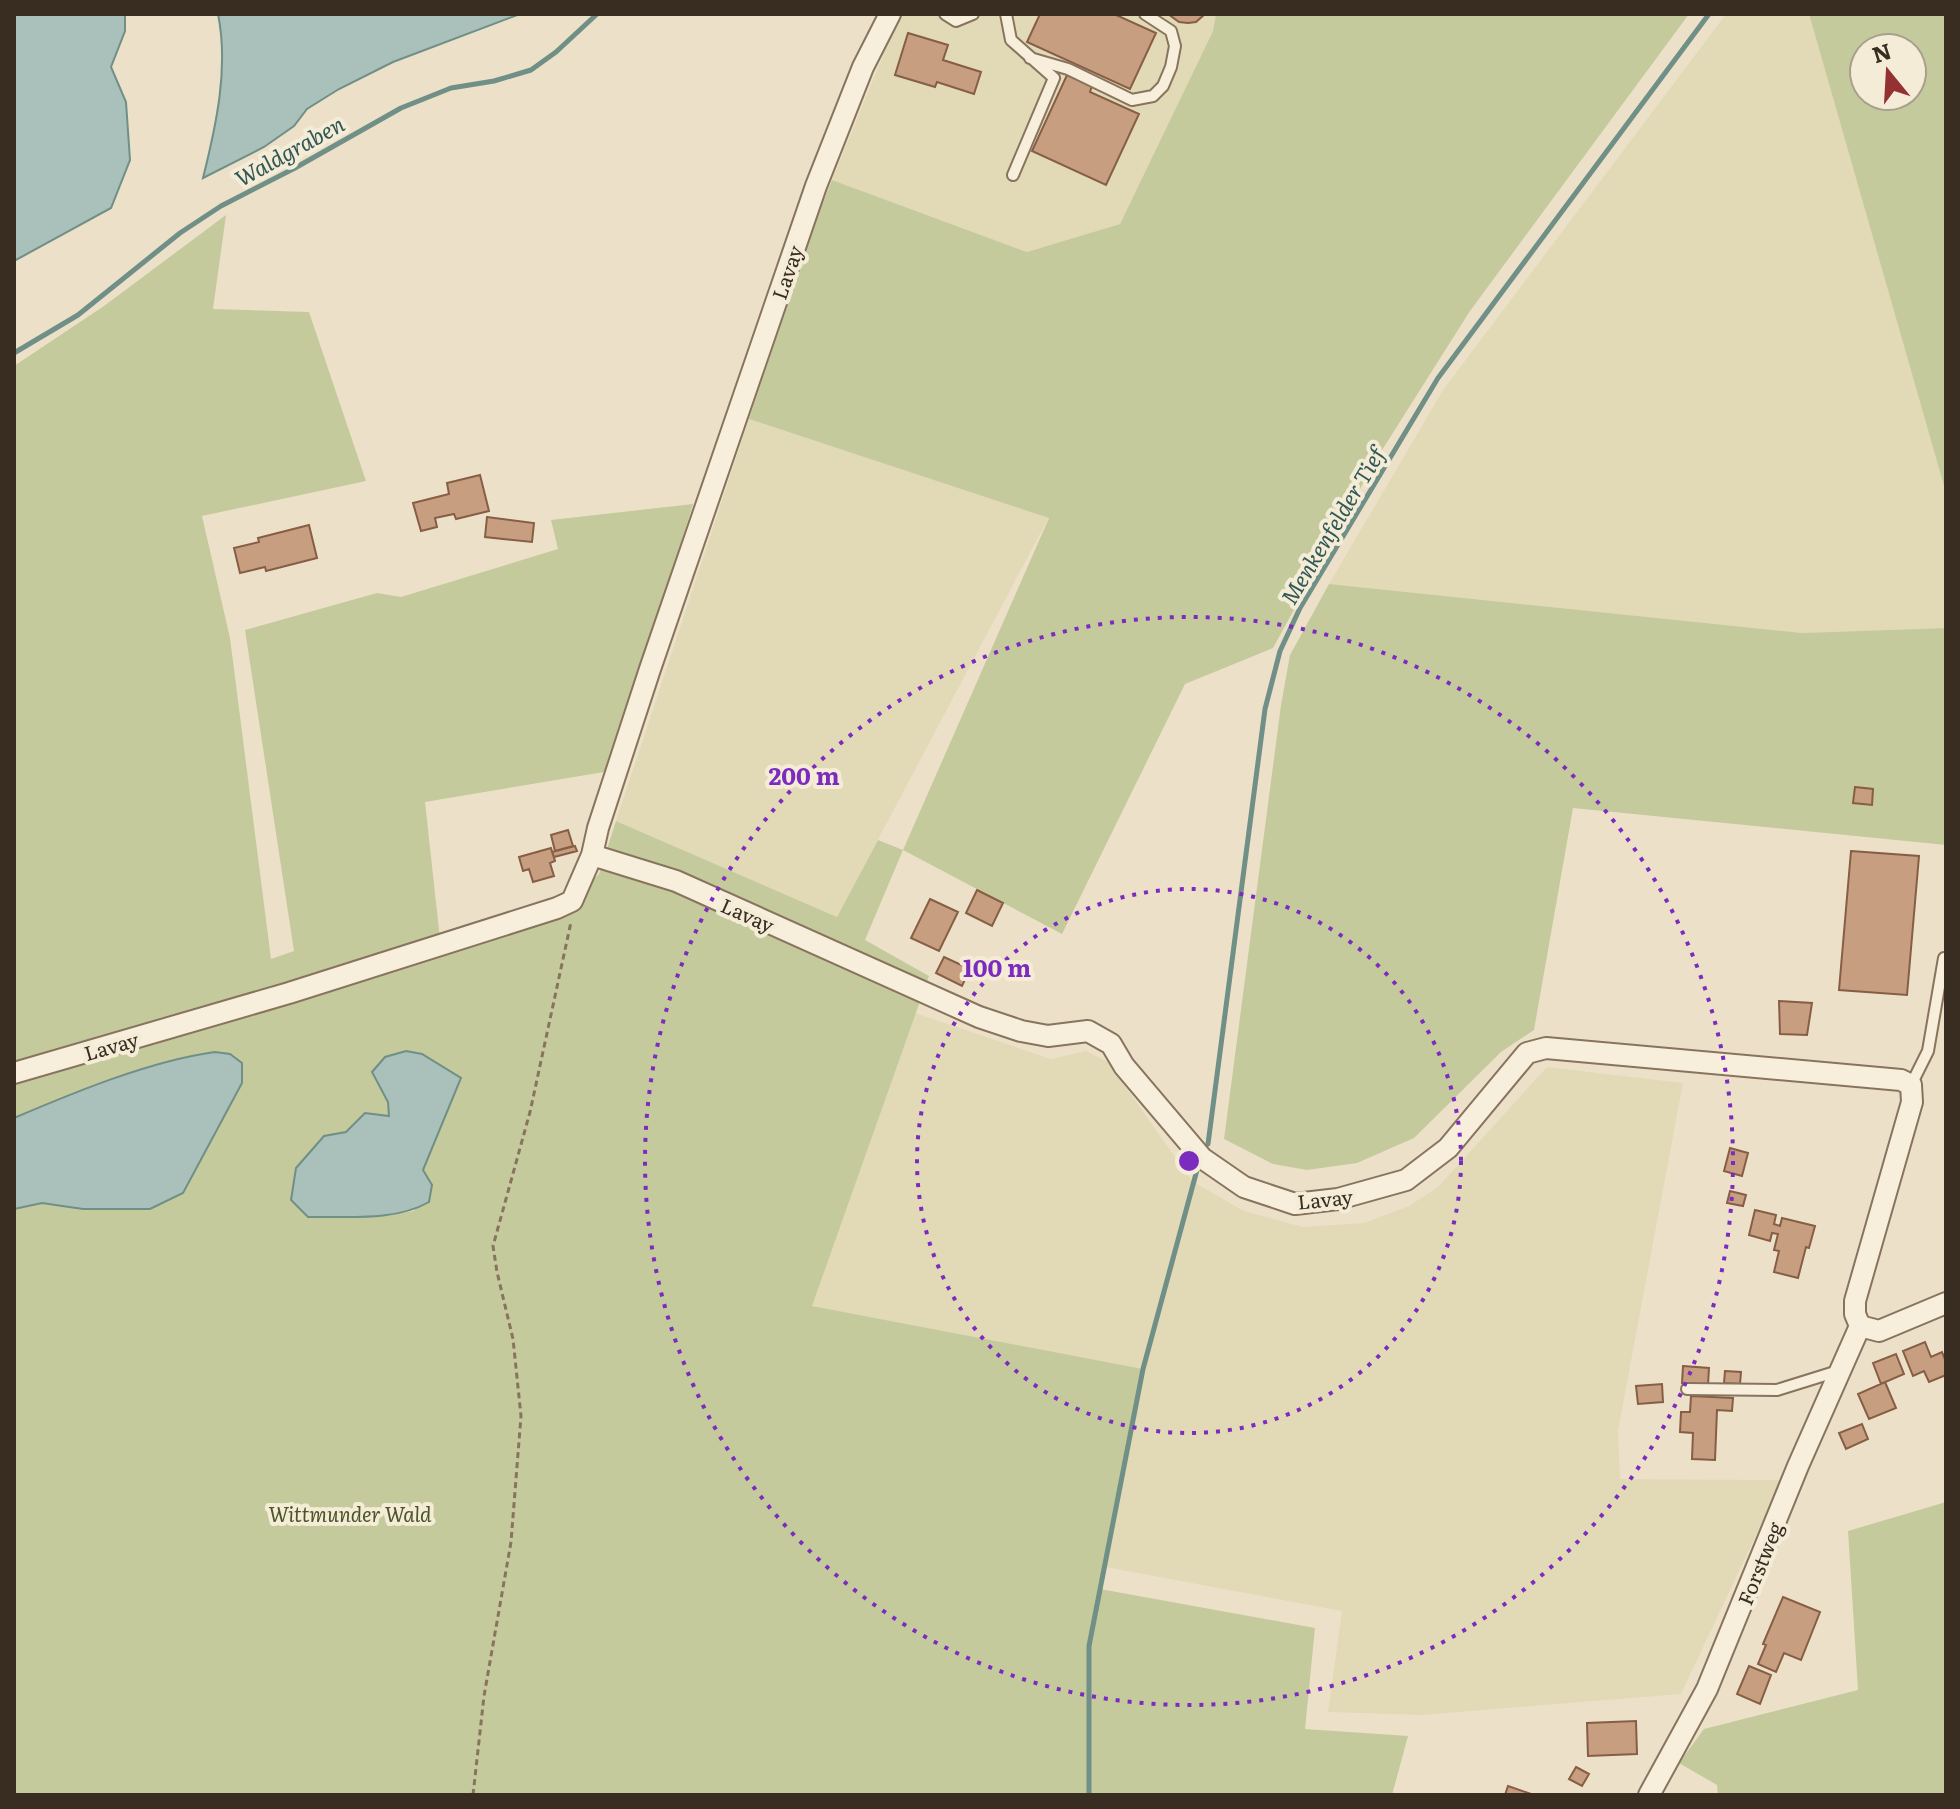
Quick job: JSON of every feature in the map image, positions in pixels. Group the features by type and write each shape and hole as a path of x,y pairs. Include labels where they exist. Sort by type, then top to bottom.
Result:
{"street":[{"name":"Lavay","path":"14,1073 304,989 572,901 592,855 650,669 816,186 863,67 890,14"},
{"name":"Lavay","path":"592,855 676,881 979,1017 1048,1036 1088,1031 1111,1044 1124,1066 1202,1158 1244,1187 1295,1204 1338,1199 1406,1180 1448,1148 1527,1053 1546,1048 1901,1080 1911,1085"},
{"name":"Forstweg","path":"1649,1795 1707,1689 1798,1466 1860,1326 1855,1314 1855,1301 1912,1102 1911,1085"},
{"path":"1860,1326 1879,1331 1946,1303"}],"lane":[{"path":"945,14 956,21 973,14"},
{"path":"1006,14 1011,40 1054,78 1013,175"},
{"path":"1030,58 1068,69 1132,100 1153,96 1163,86 1175,46 1171,31 1145,14"},
{"path":"1911,1085 1928,1051 1944,958"},
{"path":"1687,1389 1777,1390 1840,1370"}],"path":[{"path":"473,1795 484,1696 511,1542 521,1416 513,1339 493,1246 530,1112 571,925 572,901"}],"shaded area":[{"path":"900,14 1216,14 1213,31 1120,224 1027,252 832,180"},
{"path":"1726,14 1809,14 1946,493 1946,628 1802,633 1329,584 1443,390"},
{"path":"749,419 1049,517 837,917 616,821"},
{"path":"915,1013 1051,1059 1086,1051 1108,1062 1192,1181 1244,1211 1303,1227 1364,1223 1409,1206 1438,1187 1547,1067 1683,1083 1618,1431 1620,1479 1782,1480 1681,1694 1422,1715 1328,1712 1342,1611 1105,1567 1143,1369 811,1306"}],"green space":[{"path":"1216,14 1689,14 1470,311 1377,458 1273,648 1185,684 1062,934 903,850 1049,518 749,419 811,232 832,180 1027,252 1120,224 1213,31"},
{"path":"1809,14 1946,14 1946,493"},
{"name":"Wittmunder Wald","path":"226,215 213,309 309,312 366,481 202,516 230,638 271,959 294,951 245,630 377,593 401,597 558,549 551,520 693,504 610,771 425,802 440,939 572,901 599,874 616,821 837,917 878,840 903,850 865,940 929,976 812,1306 1143,1369 1100,1589 1315,1628 1305,1729 1408,1736 1392,1795 14,1795 14,1209 42,1203 83,1209 188,1056 14,1118 14,366 104,306","holes":["372,1072 461,1078 423,1170 414,1211 380,1216 308,1217 311,1152 324,1136 389,1117 388,1102"]},
{"path":"1329,584 1802,633 1946,628 1946,845 1573,808 1534,1030 1501,1052 1414,1138 1357,1163 1307,1170 1273,1164 1224,1139 1290,655"},
{"path":"1946,1502 1946,1795 1718,1795 1717,1785 1679,1763 1704,1729 1858,1690 1848,1531"}],"water":[{"path":"14,14 125,14 125,31 111,67 126,102 130,160 111,208 14,261"},
{"path":"218,14 520,14 393,62 339,89 307,109 294,126 264,147 203,178 222,76"},
{"path":"406,1051 422,1054 461,1078 423,1170 432,1185 429,1202 401,1213 386,1215 308,1217 291,1200 296,1168 324,1136 346,1132 365,1113 389,1116 388,1102 372,1072 385,1057"},
{"path":"215,1052 230,1054 242,1063 242,1083 183,1193 150,1209 83,1209 42,1203 14,1209 14,1118 139,1070"}],"building":[{"path":"1040,14 1114,14 1156,33 1130,89 1027,42"},
{"path":"1168,14 1205,14 1196,22 1188,23 1179,22"},
{"path":"908,33 948,45 943,60 981,72 974,94 937,82 935,87 895,75"},
{"path":"1067,75 1092,86 1090,92 1139,114 1106,185 1032,151"},
{"path":"480,475 489,511 456,519 454,514 435,518 437,527 421,531 413,503 449,494 447,483"},
{"path":"487,517 534,523 532,542 485,537"},
{"path":"309,525 317,558 266,571 265,567 240,573 234,548 259,542 258,538"},
{"path":"1855,787 1873,789 1872,805 1853,803"},
{"path":"568,830 573,846 555,851 551,835"},
{"path":"575,846 577,851 554,857 552,852"},
{"path":"551,848 555,861 550,863 554,876 533,882 529,869 523,871 519,857"},
{"path":"1851,851 1919,856 1907,995 1839,990"},
{"path":"977,890 1003,903 992,926 966,913"},
{"path":"930,899 958,912 939,951 911,938"},
{"path":"944,957 970,969 962,986 936,973"},
{"path":"1779,1001 1812,1003 1807,1035 1780,1034"},
{"path":"1730,1148 1748,1153 1742,1176 1724,1171"},
{"path":"1730,1191 1746,1195 1743,1206 1727,1203"},
{"path":"1755,1210 1776,1215 1774,1224 1780,1226 1782,1218 1815,1226 1798,1278 1774,1272 1779,1251 1774,1250 1778,1234 1772,1233 1770,1241 1749,1235"},
{"path":"1925,1342 1931,1357 1942,1352 1946,1362 1946,1375 1929,1382 1924,1371 1913,1376 1903,1351"},
{"path":"1896,1354 1904,1374 1881,1384 1873,1363"},
{"path":"1683,1366 1709,1368 1708,1385 1682,1383"},
{"path":"1725,1371 1741,1372 1740,1384 1724,1383"},
{"path":"1885,1382 1896,1408 1869,1419 1858,1394"},
{"path":"1662,1384 1663,1402 1638,1404 1636,1386"},
{"path":"1691,1396 1733,1398 1732,1411 1717,1410 1715,1460 1692,1459 1693,1433 1680,1432 1681,1412 1690,1412"},
{"path":"1862,1424 1868,1439 1846,1449 1839,1433"},
{"path":"1783,1597 1820,1612 1801,1660 1784,1653 1776,1672 1758,1664"},
{"path":"1749,1666 1771,1675 1760,1704 1737,1694"},
{"path":"1636,1721 1637,1754 1588,1756 1587,1723"},
{"path":"1576,1767 1589,1774 1582,1786 1569,1779"},
{"path":"1508,1786 1534,1795 1505,1795"}],"waterway":[{"name":"Waldgraben","path":"14,353 78,315 180,233 221,206 401,108 451,88 494,81 531,70 556,52 597,14"},
{"name":"Menkenfelder Tief","path":"1208,1144 1265,709 1280,651 1300,608 1438,378 1709,14"},
{"path":"1089,1795 1089,1646 1143,1369 1197,1170"}]}
